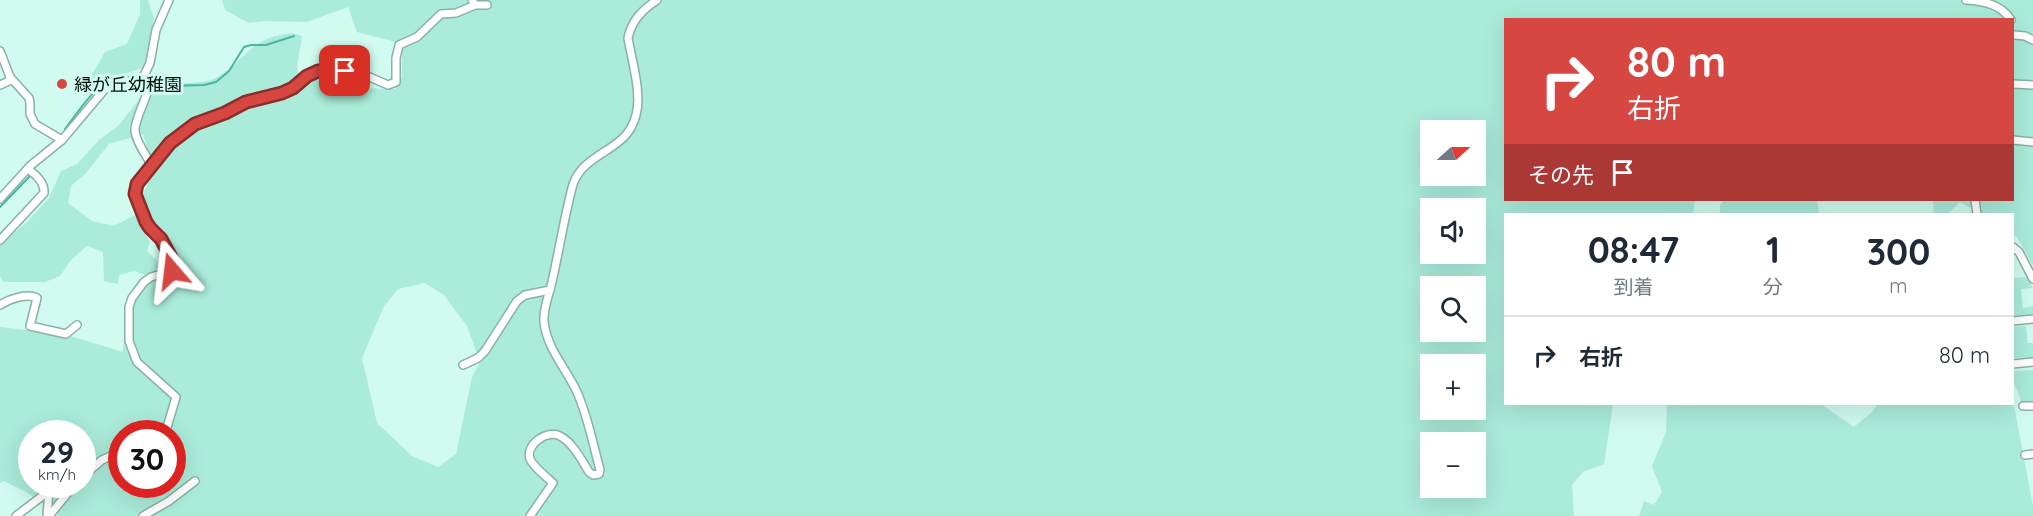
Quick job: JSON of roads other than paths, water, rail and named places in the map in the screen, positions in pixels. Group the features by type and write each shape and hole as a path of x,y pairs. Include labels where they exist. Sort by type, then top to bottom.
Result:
{"street":[{"path":"140,84 150,63 156,30 169,0"},
{"path":"530,516 553,483 530,459 529,451 532,444 550,434 556,434 569,442 589,472 593,475 599,474 600,470 583,406 548,336 544,321 545,308 572,185 582,170 596,157 615,147 636,117 638,102 628,38 630,29 639,14 657,0"},
{"path":"1966,0 1993,5 2009,18"},
{"path":"169,420 176,397 137,362 129,341 129,307 132,298 144,282 151,277 172,271 174,263 161,239 146,222 135,194 137,184 170,143 195,124 246,102 282,93 318,71 358,72 392,85 396,82 396,58 399,45 417,37 441,14 456,13 473,2 487,5"},
{"path":"2014,35 2025,36 2033,40"},
{"path":"0,51 10,77 29,98 30,114 34,124 62,140"},
{"path":"0,85 9,81 10,77"},
{"path":"0,199 28,169 62,140 105,89 117,83 140,84 145,85 148,89 134,129 152,166"},
{"path":"2014,84 2033,85"},
{"path":"2014,140 2033,142"},
{"path":"0,240 44,193 45,188 35,174 28,169"},
{"path":"2014,248 2019,252 2033,279"},
{"path":"463,365 478,358 485,351 517,301 525,295 550,290"},
{"path":"0,305 10,300 31,296 37,298 30,326 66,334 77,325"},
{"path":"2014,321 2033,319"},
{"path":"2014,364 2033,362"},
{"path":"2023,406 2033,406"},
{"path":"142,516 169,501 195,481"},
{"path":"16,516 49,491 48,516"},
{"path":"48,516 63,498"}],"waterway":[{"path":"149,75 167,86 204,85 216,82 229,71 244,47 266,45 294,36"},
{"path":"65,129 99,87 112,79 136,77"},
{"path":"36,158 52,144"},
{"path":"0,207 30,176"}],"place":[{"name":"緑が丘幼稚園","path":"62,84"}]}
